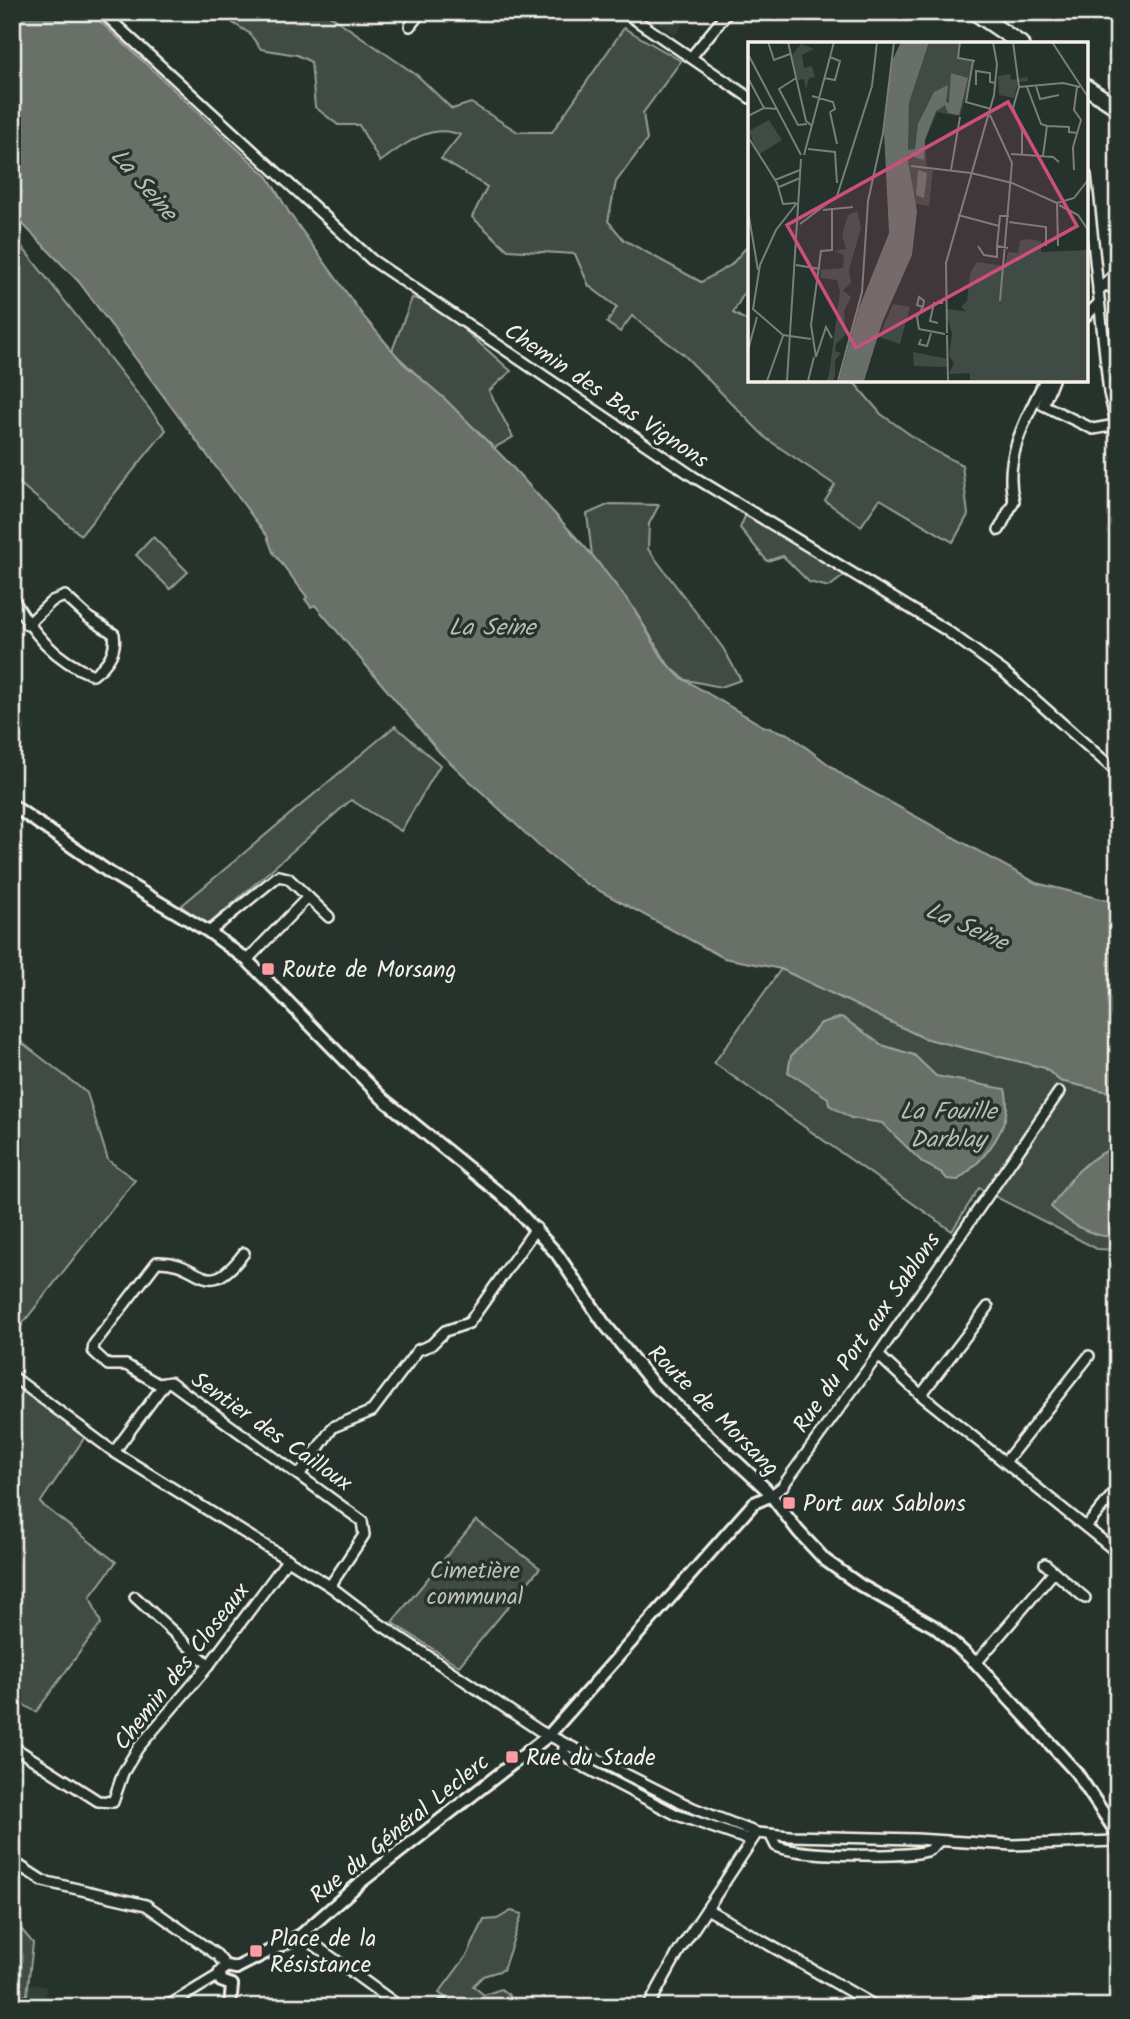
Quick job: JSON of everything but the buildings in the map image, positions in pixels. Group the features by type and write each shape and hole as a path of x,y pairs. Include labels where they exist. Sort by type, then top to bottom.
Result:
{"main road":[{"path":"974,12 1018,42"},
{"path":"1088,89 1118,108"}],"street":[{"name":"Chemin des Bas Vignons","path":"102,12 372,260 694,477 974,649 1118,773"},
{"path":"410,26 421,12"},
{"path":"624,12 748,97"},
{"path":"692,56 728,12"},
{"path":"1052,382 1043,405 1093,429 1117,428 1109,393 1099,303 1102,288 1088,189"},
{"path":"1102,288 1118,271"},
{"path":"1102,288 1118,291"},
{"path":"1088,314 1099,303"},
{"path":"999,530 1014,501 1009,483 1020,429 1044,382"},
{"path":"12,597 27,625 45,645 63,659 93,675 104,667 116,643 114,634 89,618 65,596 52,601 27,625"},
{"path":"12,721 17,728 12,740"},
{"name":"Route de Morsang","path":"12,806 110,873 209,932 247,960 383,1099 485,1179 536,1228 603,1322 654,1385 764,1486 825,1560 860,1585 935,1627 975,1663 1076,1772 1114,1829 1116,1842"},
{"path":"209,932 275,876 288,878 329,917"},
{"path":"247,960 309,897"},
{"name":"Rue du Port aux Sablons","path":"548,1736 754,1503 782,1487 878,1355 1059,1092"},
{"path":"300,1474 333,1427 372,1411 418,1350 431,1345 445,1331 469,1323 536,1228"},
{"path":"165,1383 158,1384 126,1365 103,1362 93,1351 94,1344 157,1262 214,1279 229,1273 244,1253"},
{"path":"921,1395 988,1307"},
{"path":"878,1355 921,1395 1118,1553"},
{"path":"1005,1462 1090,1356"},
{"path":"12,1376 114,1452 330,1586 380,1624 548,1736 694,1808 757,1833 770,1835 986,1845 1116,1842"},
{"name":"Sentier des Cailloux","path":"114,1452 165,1383 170,1382 356,1514 365,1528 361,1541 330,1586"},
{"path":"1086,1527 1118,1488"},
{"name":"Chemin des Closeaux","path":"12,1745 97,1801 113,1802 123,1773 138,1748 209,1665 288,1559"},
{"path":"1045,1564 1085,1598"},
{"path":"975,1663 1054,1572"},
{"path":"135,1597 209,1665"},
{"name":"Rue du Général Leclerc","path":"227,1970 302,1935 361,1882 548,1736"},
{"path":"648,2007 678,1951 757,1833"},
{"path":"770,1835 776,1846 785,1851 881,1854 930,1850 939,1841"},
{"path":"12,1861 43,1881 146,1905 217,1955 227,1970 239,1978 232,1985 230,2007"},
{"path":"707,1909 877,2007"},
{"path":"302,1935 400,2007"},
{"path":"227,1970 223,1983 232,1985"},
{"path":"166,2007 227,1970"},
{"path":"949,2007 975,2002 993,2007"}],"shaded area":[{"path":"642,12 692,12 675,35"},
{"path":"12,1979 46,1987 46,2007 12,2007"}],"green space":[{"path":"215,12 325,12 418,76 452,109 471,103 518,132 552,132 624,28 681,61 643,113 647,140 616,182 608,221 624,240 701,282 731,265 748,245 748,286 733,313 748,321 748,382 854,382 881,414 929,448 962,465 968,515 953,542 880,499 861,526 825,501 835,485 767,439 683,354 632,316 620,332 607,323 617,307 589,286 575,254 508,250 472,217 487,187 441,159 460,135 438,131 427,134 407,143 380,162 359,125 338,125 315,107 311,62 297,55 261,49 249,33"},
{"path":"12,234 166,430 81,535 12,477"},
{"path":"412,298 434,303 511,371 489,391 513,437 494,448 392,351"},
{"path":"610,504 659,505 649,524 648,549 723,648 741,680 721,687 686,680 669,666 632,606 592,555 587,514"},
{"path":"746,514 846,574 829,587 809,582 783,556 767,561 740,528"},
{"path":"153,537 188,572 170,589 136,555"},
{"path":"395,726 440,765 401,831 351,800 208,925 181,906"},
{"path":"781,969 924,1038 1045,1068 1060,1081 1118,1094 1118,1250 1097,1249 979,1188 952,1231 714,1063"},
{"path":"12,1035 87,1093 108,1160 135,1180 12,1337"},
{"path":"12,1376 85,1437 40,1503 116,1562 90,1597 101,1623 36,1712 12,1698"},
{"name":"Cimetière communal","path":"476,1520 540,1568 459,1666 392,1622"},
{"path":"511,1911 522,1914 503,1970 483,1976 473,1986 484,1995 501,1989 510,1996 508,2007 459,2007 439,1993 468,1954 484,1920 497,1919"},
{"path":"12,1928 22,1930 33,1943 27,1995 12,2000"}],"water":[{"name":"La Seine","path":"12,12 90,12 268,177 290,214 364,317 403,363 445,399 507,461 592,555 632,606 665,662 680,677 763,726 788,734 848,779 1036,883 1118,903 1118,1094 1060,1081 1045,1068 924,1038 781,969 724,958 585,883 539,846 440,753 315,605 311,607 305,599 307,597 273,552 267,536 79,282 12,213"},
{"name":"La Fouille Darblay","path":"842,1017 882,1045 914,1055 936,1076 1005,1089 1006,1115 1002,1128 978,1162 958,1180 947,1179 942,1173 923,1163 882,1123 851,1118 829,1105 828,1098 788,1072 791,1056 821,1023"},
{"path":"1118,1147 1118,1236 1100,1235 1082,1229 1051,1207 1079,1170 1097,1156"}],"place":[{"name":"Route de Morsang","path":"268,969"},
{"name":"Port aux Sablons","path":"789,1503"},
{"name":"Rue du Stade","path":"512,1757"},
{"name":"Place de la Résistance","path":"256,1951"}]}
